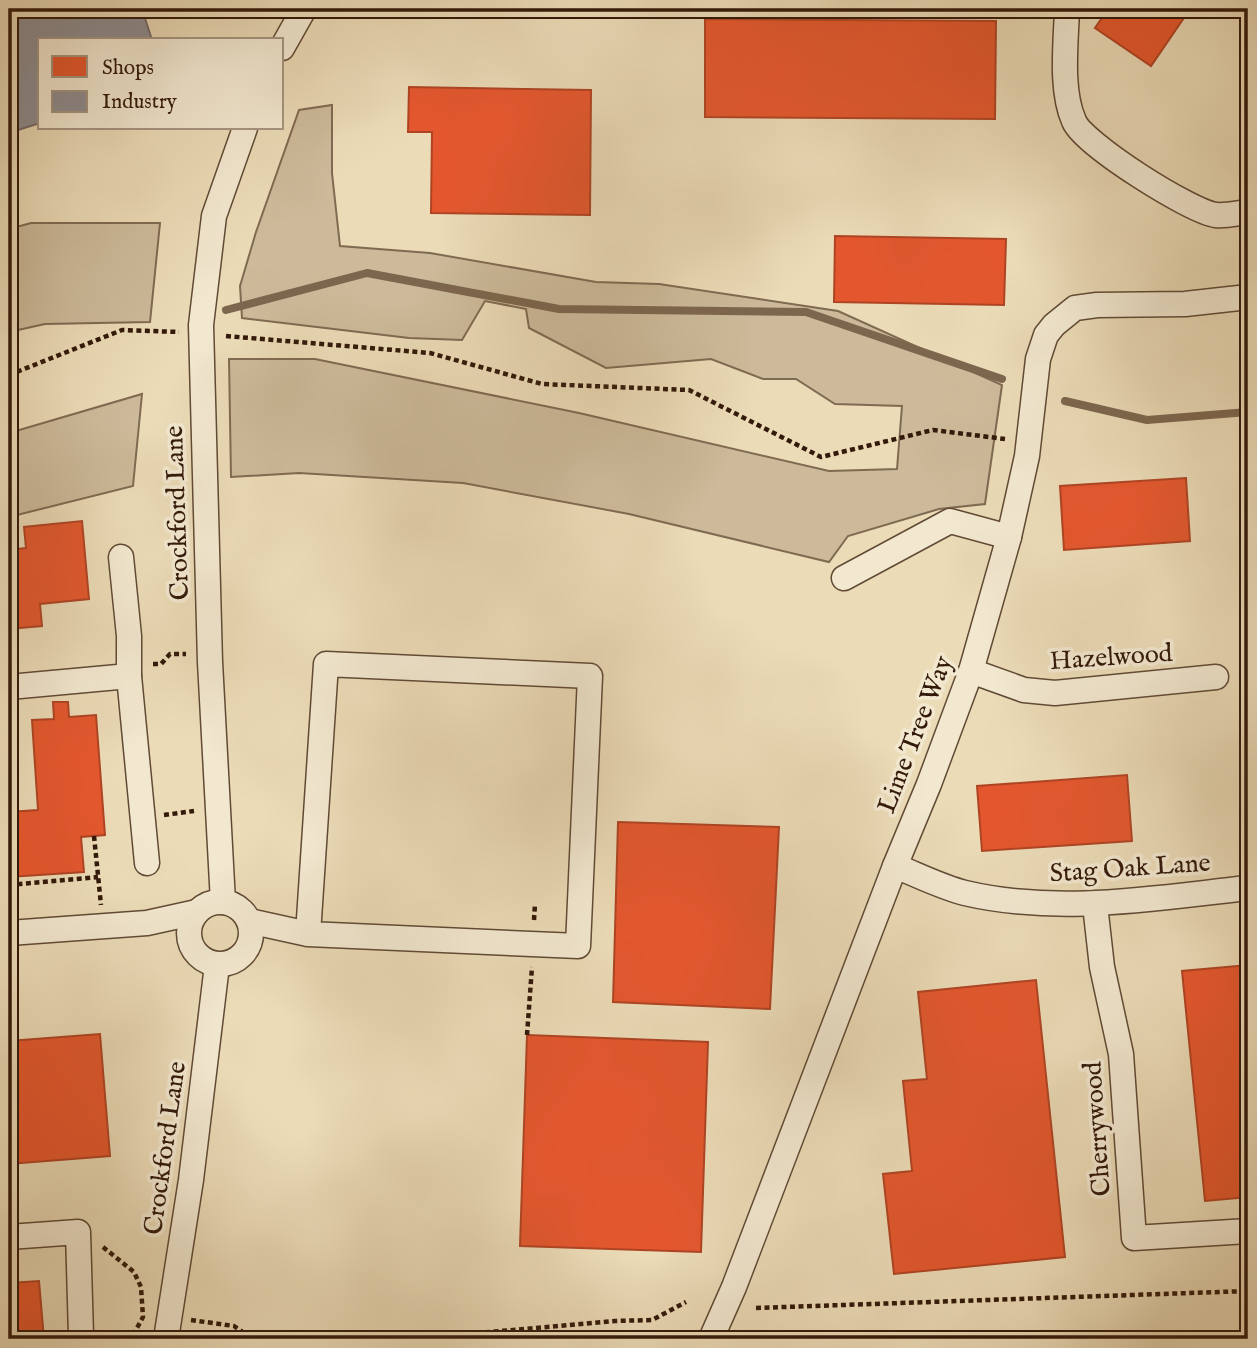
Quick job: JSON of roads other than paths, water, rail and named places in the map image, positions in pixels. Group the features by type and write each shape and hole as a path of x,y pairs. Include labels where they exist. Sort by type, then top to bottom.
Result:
{"street":[{"path":"284,44 304,9"},
{"path":"1067,9 1066,86 1074,123 1094,143 1176,199 1215,215 1248,212"},
{"name":"Crockford Lane","path":"223,902 210,662 200,331 214,216 244,130"},
{"name":"Lime Tree Way","path":"711,1339 734,1287 971,671 1009,537 1027,456 1041,346 1054,324 1075,308 1097,305 1185,304 1248,297"},
{"path":"844,578 950,521 1009,537"},
{"path":"121,557 147,863"},
{"path":"249,932 284,930 308,934 578,946 590,676 327,664 308,934"},
{"path":"9,687 129,669"},
{"name":"Hazelwood","path":"971,671 1024,690 1055,693 1216,677"},
{"name":"Stag Oak Lane","path":"895,866 962,892 1015,902 1095,905 1248,887"},
{"path":"9,933 146,923 197,912 212,903 223,902 242,911 249,932 243,955 231,963 217,965 206,962 190,943 146,923"},
{"name":"Cherrywood","path":"1095,905 1101,967 1121,1054 1134,1238 1248,1231"},
{"path":"190,943 188,930 197,912"},
{"name":"Crockford Lane","path":"166,1339 191,1180 217,965"},
{"path":"9,1237 78,1232 81,1336"}],"waterway":[{"path":"226,310 367,273 559,309 806,312 1002,379"},
{"path":"1065,401 1147,420 1248,412"}]}
